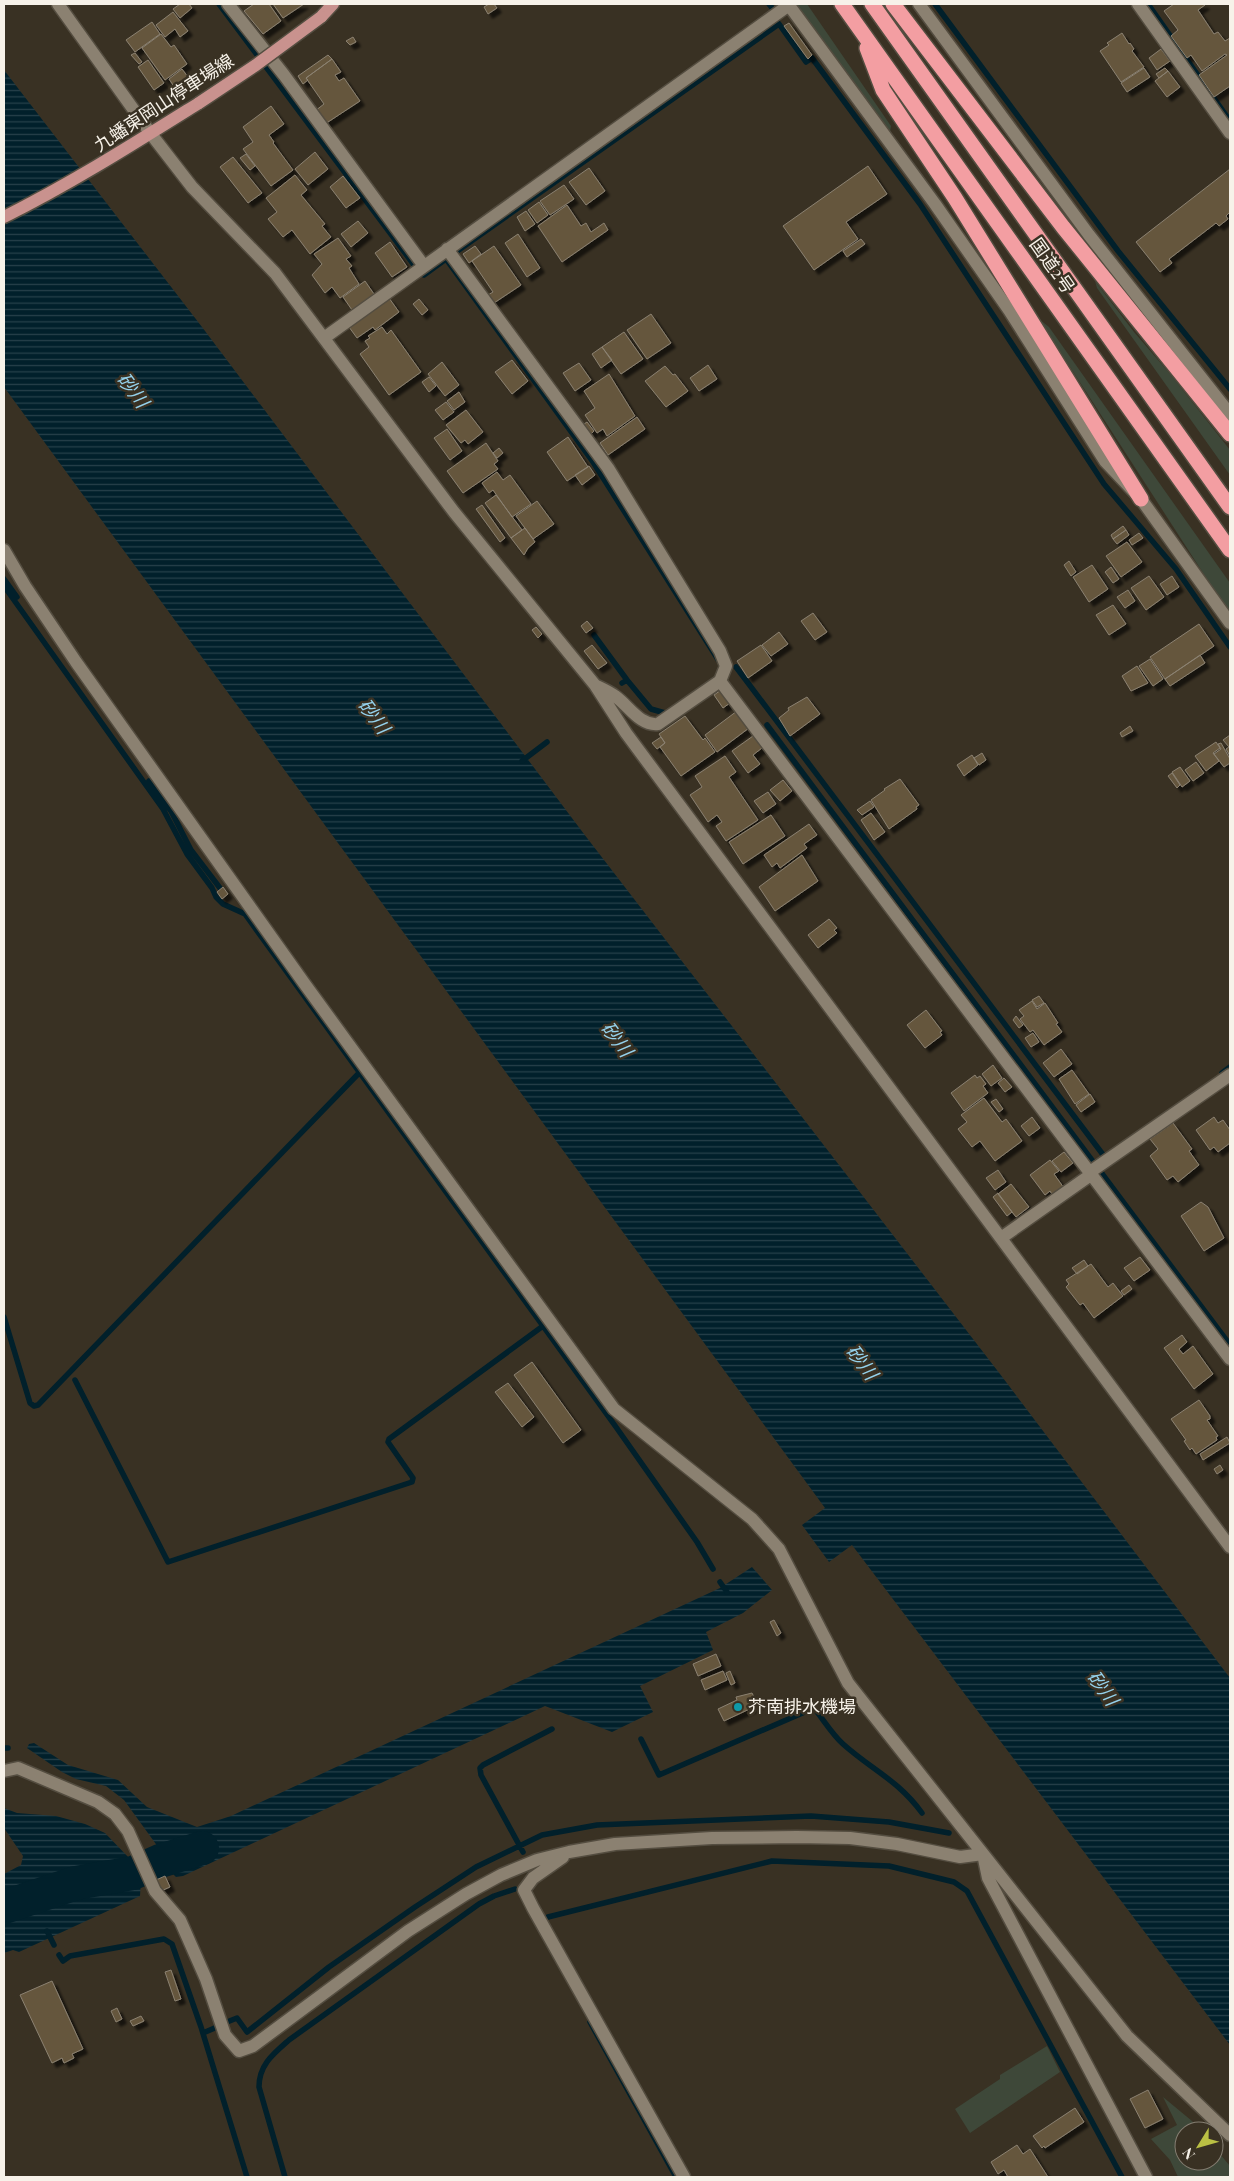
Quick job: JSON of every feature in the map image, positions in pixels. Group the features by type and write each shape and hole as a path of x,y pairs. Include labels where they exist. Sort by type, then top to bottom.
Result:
{"highway":[{"name":"国道2号","path":"842,4 1230,550"},
{"name":"国道2号","path":"872,4 1230,507"},
{"path":"893,4 1063,226 1230,434"},
{"path":"859,27 883,90 960,207 1141,498"}],"main road":[{"name":"九蟠東岡山停車場線","path":"4,217 49,194 125,150 199,103 256,65 321,16 333,4"}],"street":[{"path":"228,4 284,75 420,269"},
{"path":"324,338 420,269 451,253 788,4 935,204 1009,310 1105,461 1141,498 1230,623"},
{"path":"919,4 1089,235 1220,402 1230,418"},
{"path":"1138,4 1230,133"},
{"path":"64,6 150,134 192,187 274,273 454,512 595,684 626,733 1230,1547"},
{"path":"451,253 608,468 720,651 726,666 720,681 658,724 651,725 644,722 614,695 595,684"},
{"path":"4,550 25,586 81,670 304,984 614,1409 752,1519 779,1549 848,1683 1127,2036 1230,2135"},
{"path":"720,681 1093,1171 1230,1359"},
{"path":"1001,1238 1230,1075"},
{"path":"4,1771 18,1768 98,1802 115,1814 128,1831 155,1891 183,1925 206,1979 225,2035 239,2051 252,2046 408,1931 466,1894 537,1860 615,1844 712,1838 850,1838 897,1844 960,1857 983,1854"},
{"path":"569,1852 533,1878 524,1890 684,2177"},
{"path":"983,1854 988,1878 1146,2177"}],"green space":[{"path":"795,4 807,4 891,126 890,132"},
{"path":"1095,281 1230,450 1230,475 1097,288"},
{"path":"1039,319 1049,327 1230,583 1230,609 1227,610"},
{"path":"1047,2046 1060,2072 970,2133 955,2109 1000,2079 1000,2075"},
{"path":"1163,2097 1192,2121 1175,2121"},
{"path":"1174,2127 1174,2168 1170,2160 1151,2139"},
{"path":"1224,2159 1230,2166 1230,2177 1178,2177 1175,2171 1224,2171"}],"water":[{"name":"砂川","path":"4,70 202,327 584,834 1000,1374 1230,1678 1230,2045 852,1545 829,1562 802,1525 825,1508 4,387"},
{"path":"752,1567 772,1590 743,1613 706,1632 713,1650 640,1686 653,1712 612,1732 545,1706 183,1876 176,1877 169,1870 164,1874 155,1856 158,1847 124,1800 106,1786 76,1779 62,1772 27,1748 29,1744 34,1743 68,1765 118,1780 147,1807 197,1827 231,1816 720,1588"},
{"path":"4,1808 17,1813 56,1816 85,1824 105,1833 131,1860 141,1879 140,1896 19,1952 13,1950 4,1953 4,1874 21,1865 23,1856 4,1828"}],"building":[{"path":"180,4 189,4 192,8 180,18 173,9"},
{"path":"254,4 269,4 281,21 263,34 244,11"},
{"path":"273,4 304,4 283,18"},
{"path":"494,4 497,8 488,14 484,7"},
{"path":"1174,4 1204,4 1198,10 1214,34 1218,32 1225,41 1230,38 1230,86 1214,97 1199,75 1227,55 1225,54 1202,71 1191,55 1187,58 1171,36 1178,30 1164,11"},
{"path":"173,12 188,31 180,37 175,29 165,37 156,25"},
{"path":"152,22 160,34 135,52 126,40"},
{"path":"789,23 812,55 808,59 784,26"},
{"path":"1122,33 1144,67 1121,82 1100,51 1109,45 1107,43"},
{"path":"161,34 171,47 174,45 187,64 165,80 142,48"},
{"path":"353,37 356,42 350,45 346,41"},
{"path":"1161,49 1170,61 1157,70 1149,58"},
{"path":"135,53 142,62 139,64 131,55"},
{"path":"328,55 332,59 306,78 308,80 303,84 298,76"},
{"path":"332,59 341,72 335,75 339,81 344,78 360,101 325,124 315,111 324,104 306,78"},
{"path":"148,60 164,83 154,90 138,67"},
{"path":"1144,68 1150,77 1127,92 1121,83"},
{"path":"1165,68 1168,71 1159,78 1156,74"},
{"path":"182,69 191,81 177,91 169,79"},
{"path":"1168,71 1180,87 1167,97 1155,81"},
{"path":"271,106 284,124 269,135 293,170 271,186 243,149 253,142 243,127"},
{"path":"315,152 328,169 308,185 295,169"},
{"path":"246,154 255,166 250,170 240,158"},
{"path":"233,157 262,193 248,203 220,167"},
{"path":"868,166 887,194 846,222 858,239 814,270 783,226"},
{"path":"589,168 605,191 586,205 569,182"},
{"path":"1230,169 1230,212 1226,216 1228,219 1219,226 1216,223 1169,259 1172,263 1160,272 1136,242"},
{"path":"295,175 307,190 301,195 325,224 322,226 331,237 310,254 292,230 283,237 268,219 277,212 266,198"},
{"path":"343,176 360,198 346,208 330,187"},
{"path":"564,185 574,199 550,215 540,201"},
{"path":"539,202 548,215 537,223 528,210"},
{"path":"567,205 581,226 586,223 591,232 604,223 608,230 562,262 538,226"},
{"path":"526,211 535,224 525,231 517,217"},
{"path":"358,221 368,233 351,247 341,234"},
{"path":"518,234 540,268 527,277 505,243"},
{"path":"338,238 351,256 346,259 352,266 349,268 359,284 340,298 332,287 325,293 312,275 322,264 314,254"},
{"path":"861,239 865,244 847,257 843,251"},
{"path":"390,242 407,267 392,277 375,253"},
{"path":"475,246 481,254 469,263 463,254"},
{"path":"494,246 521,285 494,303 488,295 493,292 472,261"},
{"path":"365,281 374,294 352,310 343,297"},
{"path":"389,298 399,312 375,330 373,327 357,338 349,327"},
{"path":"419,299 428,310 422,315 413,304"},
{"path":"651,314 671,343 647,359 627,330"},
{"path":"382,327 387,334 391,330 421,372 389,395 360,354 369,347 365,341 370,338 368,336"},
{"path":"624,332 643,359 621,374 602,347"},
{"path":"602,347 612,360 601,368 592,354"},
{"path":"512,360 528,381 512,394 495,372"},
{"path":"442,362 459,385 445,396 428,374"},
{"path":"579,363 591,380 575,391 563,373"},
{"path":"708,365 717,379 699,391 690,378"},
{"path":"665,366 673,375 675,374 688,391 666,407 645,381"},
{"path":"609,374 635,416 607,436 603,429 597,433 585,415 595,408 584,391"},
{"path":"429,377 436,386 429,392 422,382"},
{"path":"459,392 465,402 454,410 447,401"},
{"path":"446,402 454,412 443,420 435,410"},
{"path":"466,410 483,432 468,444 465,440 461,443 446,425"},
{"path":"637,417 645,429 608,455 600,443"},
{"path":"587,422 594,431 591,434 584,424"},
{"path":"447,429 462,451 450,460 434,438"},
{"path":"568,437 588,467 567,481 547,452"},
{"path":"486,443 498,461 494,464 498,469 463,493 447,471"},
{"path":"499,448 503,453 497,458 493,453"},
{"path":"589,466 595,475 582,485 575,475"},
{"path":"497,472 503,480 510,475 531,504 512,517 493,490 489,493 482,483"},
{"path":"496,495 522,530 511,538 485,503"},
{"path":"537,501 554,524 533,539 516,516"},
{"path":"482,505 505,538 500,542 476,509"},
{"path":"1123,526 1126,530 1113,539 1111,535"},
{"path":"525,528 535,542 524,555 511,538"},
{"path":"1126,530 1129,535 1117,544 1113,539"},
{"path":"1139,533 1143,538 1132,545 1129,540"},
{"path":"1127,542 1142,562 1121,577 1106,556"},
{"path":"1069,561 1076,572 1071,576 1064,565"},
{"path":"1092,565 1108,589 1089,602 1073,577"},
{"path":"1111,567 1119,579 1113,583 1105,572"},
{"path":"1149,576 1164,597 1146,610 1131,588"},
{"path":"1172,576 1179,587 1167,595 1160,584"},
{"path":"1128,590 1135,601 1125,608 1117,597"},
{"path":"1113,605 1126,624 1109,635 1096,615"},
{"path":"813,613 827,632 815,640 801,621"},
{"path":"587,621 593,628 586,633 581,626"},
{"path":"1199,624 1214,646 1165,679 1150,657"},
{"path":"536,627 542,634 538,638 532,630"},
{"path":"779,632 788,644 771,656 762,645"},
{"path":"592,645 607,663 598,669 584,651"},
{"path":"761,645 772,661 748,678 737,661"},
{"path":"1200,655 1205,663 1170,686 1165,679"},
{"path":"1150,659 1163,679 1153,686 1139,666"},
{"path":"1137,666 1148,683 1131,691 1122,676"},
{"path":"721,690 730,703 723,708 714,695"},
{"path":"807,697 820,714 790,736 779,718 789,710 788,708"},
{"path":"737,711 749,728 717,752 705,735"},
{"path":"685,716 703,740 705,738 715,752 681,776 660,747 665,743 659,734"},
{"path":"1130,726 1133,731 1122,737 1120,733"},
{"path":"1230,735 1230,756 1226,749 1229,747 1223,740"},
{"path":"753,736 762,748 753,755 760,764 748,773 732,751"},
{"path":"661,737 665,743 657,749 652,743"},
{"path":"1216,742 1220,748 1213,753 1219,761 1206,771 1195,756"},
{"path":"1221,743 1230,759 1230,763 1224,767 1214,754 1221,749 1218,744"},
{"path":"982,753 986,760 979,765 974,758"},
{"path":"972,755 978,765 964,776 957,765"},
{"path":"725,756 736,772 729,777 758,820 726,841 716,826 722,822 717,815 708,822 690,795 702,787 695,776"},
{"path":"1196,762 1204,773 1193,781 1185,770"},
{"path":"1180,767 1190,781 1182,787 1172,772"},
{"path":"1172,773 1180,785 1177,788 1168,776"},
{"path":"900,779 919,805 916,807 917,809 889,829 871,800"},
{"path":"783,780 792,791 780,801 770,790"},
{"path":"768,792 776,804 763,813 754,801"},
{"path":"870,801 874,807 862,815 857,810"},
{"path":"871,813 885,832 874,840 861,820"},
{"path":"771,815 785,836 743,864 729,842"},
{"path":"809,824 817,835 804,844 807,848 780,868 777,863 772,867 764,855"},
{"path":"802,855 818,881 775,911 759,887"},
{"path":"223,887 228,894 222,899 217,892"},
{"path":"829,919 837,928 834,930 837,933 818,948 808,935"},
{"path":"1039,996 1044,1003 1037,1007 1032,1000"},
{"path":"1032,1001 1037,1009 1045,1003 1062,1032 1044,1045 1033,1030 1030,1032 1020,1019 1024,1016 1019,1010"},
{"path":"926,1010 942,1031 940,1032 942,1035 925,1048 907,1025"},
{"path":"1016,1016 1023,1025 1019,1028 1013,1020"},
{"path":"1033,1033 1039,1042 1031,1047 1025,1038"},
{"path":"1061,1049 1072,1064 1054,1077 1043,1063"},
{"path":"993,1065 1002,1078 991,1086 982,1074"},
{"path":"1072,1070 1089,1094 1075,1104 1059,1079"},
{"path":"975,1075 977,1078 980,1076 986,1084 983,1086 988,1093 964,1111 951,1093"},
{"path":"1004,1078 1012,1087 1005,1092 998,1083"},
{"path":"1090,1094 1095,1102 1081,1112 1076,1105"},
{"path":"984,1098 1002,1122 1006,1119 1022,1141 995,1161 980,1141 972,1147 958,1129 967,1122 961,1115"},
{"path":"996,1099 1003,1109 999,1112 991,1102"},
{"path":"1032,1117 1040,1128 1029,1136 1021,1126"},
{"path":"1214,1117 1218,1123 1223,1120 1230,1130 1230,1143 1218,1152 1214,1147 1210,1150 1196,1130"},
{"path":"1173,1123 1192,1149 1189,1151 1199,1165 1178,1182 1173,1176 1167,1180 1150,1156 1158,1149 1150,1139"},
{"path":"1064,1152 1073,1163 1061,1172 1052,1161"},
{"path":"1050,1160 1059,1171 1054,1174 1064,1188 1053,1196 1050,1191 1045,1195 1030,1175"},
{"path":"998,1170 1006,1182 995,1190 986,1178"},
{"path":"1011,1184 1029,1207 1016,1217 998,1194"},
{"path":"998,1193 1012,1212 1007,1216 993,1197"},
{"path":"1201,1202 1208,1207 1224,1238 1204,1251 1181,1216"},
{"path":"1140,1257 1150,1270 1134,1281 1124,1268"},
{"path":"1084,1260 1088,1266 1077,1274 1072,1268"},
{"path":"1091,1264 1108,1287 1113,1283 1123,1296 1094,1318 1083,1303 1080,1305 1066,1287 1069,1284 1066,1280"},
{"path":"1129,1285 1132,1289 1124,1295 1121,1291"},
{"path":"1182,1335 1187,1342 1179,1349 1183,1354 1193,1346 1213,1374 1194,1389 1164,1348"},
{"path":"532,1362 581,1430 563,1443 514,1375"},
{"path":"508,1383 534,1417 522,1427 495,1392"},
{"path":"1199,1400 1210,1416 1210,1419 1207,1420 1218,1436 1216,1437 1217,1440 1196,1454 1192,1448 1190,1450 1184,1441 1186,1440 1171,1419"},
{"path":"1227,1437 1230,1443 1203,1460 1200,1454"},
{"path":"1220,1465 1223,1470 1217,1474 1214,1469"},
{"path":"774,1620 781,1633 777,1636 770,1622"},
{"path":"716,1654 721,1666 698,1676 693,1664"},
{"path":"723,1671 727,1680 705,1690 701,1680"},
{"path":"730,1671 735,1683 731,1685 726,1673"},
{"name":"芥南排水機場","path":"752,1693 758,1705 724,1721 718,1709 737,1700 736,1697"},
{"path":"165,1876 170,1887 161,1891 156,1880"},
{"path":"171,1970 181,1999 175,2001 165,1972"},
{"path":"52,1981 83,2049 72,2054 74,2058 64,2063 62,2058 52,2063 20,1995"},
{"path":"117,2008 122,2019 116,2022 111,2011"},
{"path":"141,2016 144,2021 133,2026 130,2021"},
{"path":"1148,2090 1163,2119 1145,2128 1130,2099"},
{"path":"1075,2108 1084,2122 1045,2148 1044,2146 1042,2148 1033,2136"},
{"path":"1017,2145 1023,2154 1030,2149 1048,2177 1008,2177 1004,2170 998,2174 991,2162"}],"waterway":[{"path":"219,4 414,265 424,275 446,259 593,462 719,661"},
{"path":"769,4 773,9"},
{"path":"935,4 1118,251 1230,389"},
{"path":"1148,4 1230,121"},
{"path":"446,259 779,24 806,62 812,58 920,204 1104,484 1176,569 1230,647"},
{"path":"4,579 17,597"},
{"path":"4,586 163,809 187,854 212,888 216,897 223,904 245,914 616,1427 697,1542 713,1569"},
{"path":"594,635 627,680"},
{"path":"736,667 1104,1156"},
{"path":"622,683 627,680 651,709 665,713"},
{"path":"767,725 1230,1345"},
{"path":"522,761 547,742"},
{"path":"149,781 171,811 191,850 223,892 221,893"},
{"path":"1222,1073 1230,1067"},
{"path":"4,1317 30,1403 34,1406 38,1405 360,1072"},
{"path":"75,1380 168,1562 412,1482 413,1478 388,1442 389,1439 543,1326"},
{"path":"720,1582 727,1592"},
{"path":"641,1739 659,1775 814,1708 843,1744 904,1792 922,1813"},
{"path":"523,1852 481,1775 480,1768 552,1729"},
{"path":"227,2022 237,2018 247,2032 329,1967 415,1907 476,1867 542,1835 597,1825 811,1816 889,1822 949,1833"},
{"path":"4,1907 76,1883 133,1873 160,1861 202,1848"},
{"path":"548,1917 772,1861 889,1866 954,1882 967,1891 1122,2177"},
{"path":"285,2177 259,2087 261,2072 268,2060 289,2040 479,1904 494,1896 515,1889"},
{"path":"47,1931 54,1945"},
{"path":"59,1955 63,1961 70,1956 164,1939 172,1944 201,2027 247,2177"},
{"path":"590,2022 676,2177"},
{"path":"203,2033 217,2027"}],"place":[{"name":"芥南排水機場","path":"738,1707"}]}
